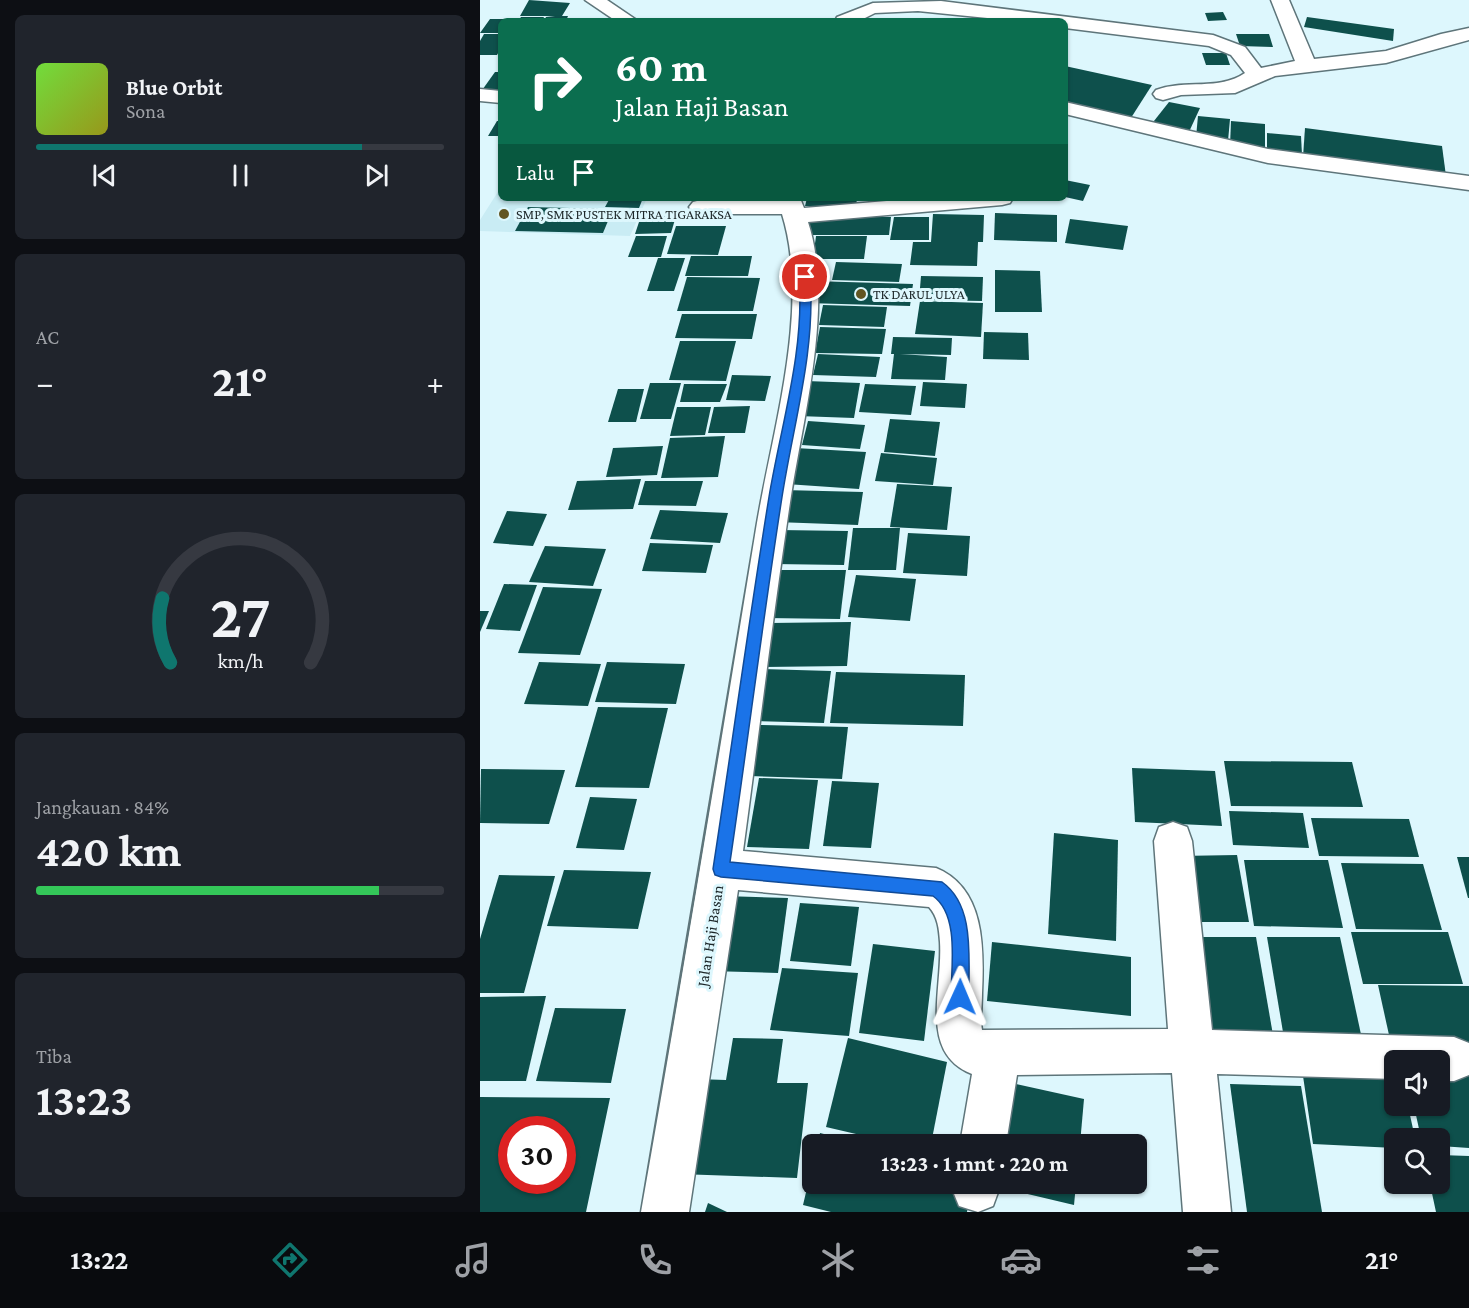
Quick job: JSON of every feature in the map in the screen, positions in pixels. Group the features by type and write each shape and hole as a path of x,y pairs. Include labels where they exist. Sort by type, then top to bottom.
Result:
{"street":[{"path":"594,0 624,18"},
{"path":"1280,0 1307,66"},
{"path":"851,18 873,8 912,3 938,4 1037,18"},
{"path":"1068,22 1213,41 1238,51 1256,74"},
{"path":"1163,94 1184,88 1234,88 1244,84 1256,74 1384,57 1418,49 1434,40 1469,34"},
{"path":"480,95 498,97"},
{"path":"1068,109 1268,156 1469,183"},
{"path":"701,207 792,207 932,201"},
{"name":"Jalan Haji Basan","path":"665,1212 721,869 776,496 797,379 806,296 802,239 792,207"},
{"path":"1173,841 1207,1212"},
{"path":"721,869 936,888 947,896 954,907 959,936 959,1037 963,1045 972,1052 1192,1051 1454,1059"},
{"path":"985,1134 998,1053"}],"shaded area":[{"name":"SMP, SMK PUSTEK MITRA TIGARAKSA","path":"498,192 498,201 609,201 606,207 638,208 642,201 646,201 630,236 480,231 480,220","holes":["529,207 613,209 603,233 516,230"]}],"building":[{"path":"529,0 570,3 562,16 568,16 567,18 520,16"},
{"path":"1223,12 1227,20 1208,21 1205,13"},
{"path":"521,17 544,17 544,18"},
{"path":"1307,17 1394,29 1393,41 1304,27"},
{"path":"490,19 498,19 498,33 480,33"},
{"path":"484,34 498,34 497,55 480,55 480,41"},
{"path":"1236,34 1269,34 1273,47 1240,46"},
{"path":"1202,53 1226,53 1230,65 1206,65"},
{"path":"1068,67 1152,85 1129,121 1068,107"},
{"path":"495,72 498,72 498,94 480,93"},
{"path":"1169,102 1200,108 1188,134 1150,126"},
{"path":"1198,116 1230,119 1228,141 1196,137"},
{"path":"497,121 498,121 498,136 488,136"},
{"path":"1231,121 1265,124 1265,150 1230,146"},
{"path":"1305,128 1442,146 1446,176 1303,157"},
{"path":"1267,133 1301,136 1302,155 1267,151"},
{"path":"1068,181 1090,185 1083,201 1068,198"},
{"path":"608,201 642,201 639,208 605,207"},
{"path":"703,201 746,201 745,204 702,204"},
{"path":"806,201 857,201 856,207 805,206"},
{"path":"528,207 613,209 603,233 515,231"},
{"path":"995,213 1057,215 1057,242 994,240"},
{"path":"933,214 984,215 983,242 978,242 977,266 910,265 913,242 931,242"},
{"path":"641,216 676,216 671,233 635,234"},
{"path":"807,216 891,217 889,235 803,235"},
{"path":"894,217 929,217 929,240 890,240"},
{"path":"1070,219 1128,226 1123,250 1065,243"},
{"path":"676,226 726,226 718,255 667,254"},
{"path":"636,236 667,236 661,257 628,257"},
{"path":"816,236 867,236 864,259 813,259"},
{"path":"691,256 752,256 748,276 685,276"},
{"path":"658,258 685,258 674,291 647,291"},
{"path":"836,262 902,264 899,282 832,280"},
{"path":"995,270 1040,271 1042,312 995,312"},
{"path":"921,276 983,277 982,301 919,300"},
{"path":"687,277 760,278 753,311 677,311"},
{"name":"TK DARUL ULYA","path":"812,281 913,284 910,306 807,303"},
{"path":"920,301 983,303 981,337 915,334"},
{"path":"823,305 887,307 884,327 819,325"},
{"path":"682,314 757,314 752,339 675,338"},
{"path":"820,327 886,329 882,354 815,353"},
{"path":"984,332 1028,333 1029,360 983,359"},
{"path":"893,337 952,338 951,355 900,354 947,357 945,380 891,379 894,354 891,354"},
{"path":"680,341 736,341 726,381 669,380"},
{"path":"818,354 880,357 876,377 813,375"},
{"path":"732,375 771,376 765,401 726,400"},
{"path":"806,381 860,383 854,418 798,416"},
{"path":"923,382 967,384 965,408 920,406"},
{"path":"650,383 681,383 671,419 640,419"},
{"path":"684,384 727,384 720,402 680,402"},
{"path":"865,384 916,386 911,415 859,412"},
{"path":"618,389 644,389 636,422 608,422"},
{"path":"750,406 745,433 708,433 714,407"},
{"path":"677,407 711,407 705,435 670,436"},
{"path":"890,419 940,422 935,456 884,452"},
{"path":"808,421 865,425 860,449 802,445"},
{"path":"725,436 718,477 661,478 670,438"},
{"path":"663,446 657,475 606,477 613,448"},
{"path":"795,448 866,452 859,489 786,484"},
{"path":"881,453 937,458 933,485 875,481"},
{"path":"641,479 633,509 568,510 577,481"},
{"path":"645,481 703,481 696,506 638,505"},
{"path":"897,484 952,487 947,530 890,527"},
{"path":"783,490 863,492 858,525 776,522"},
{"path":"660,510 728,513 720,543 650,539"},
{"path":"507,511 547,514 533,546 493,543"},
{"path":"853,528 900,528 896,570 848,570"},
{"path":"779,530 848,531 844,565 774,564"},
{"path":"908,533 970,536 967,576 903,573"},
{"path":"650,543 713,545 706,573 642,571"},
{"path":"545,546 606,549 593,586 529,582"},
{"path":"774,570 846,570 840,619 766,618"},
{"path":"856,575 916,579 910,621 848,617"},
{"path":"504,584 537,585 520,631 486,629"},
{"path":"543,587 602,589 580,655 518,653"},
{"path":"480,611 489,611 480,632"},
{"path":"851,622 847,666 764,667 770,623"},
{"path":"539,662 601,664 588,706 524,704"},
{"path":"607,662 685,664 676,704 595,702"},
{"path":"760,669 831,671 824,723 751,721"},
{"path":"836,672 965,675 963,726 830,723"},
{"path":"598,707 668,708 649,788 575,787"},
{"path":"759,725 848,727 842,779 750,776"},
{"path":"1224,761 1352,762 1363,807 1231,806"},
{"path":"1132,768 1215,771 1222,826 1135,822"},
{"path":"481,769 565,770 549,824 480,823"},
{"path":"759,778 818,780 809,849 747,847"},
{"path":"832,781 879,783 871,848 823,846"},
{"path":"590,797 637,799 624,850 576,848"},
{"path":"1229,811 1303,813 1309,848 1233,845"},
{"path":"1311,818 1409,819 1419,857 1319,856"},
{"path":"1054,833 1118,840 1116,941 1048,934"},
{"path":"1237,855 1249,922 1188,922 1179,856"},
{"path":"1457,857 1469,857 1469,898 1468,898"},
{"path":"1244,860 1328,860 1343,928 1254,926"},
{"path":"1341,863 1423,864 1442,930 1356,929"},
{"path":"564,870 651,872 638,929 547,926"},
{"path":"499,875 555,876 524,993 480,993 480,939"},
{"path":"723,896 788,898 778,973 710,971"},
{"path":"800,903 859,907 851,966 790,961"},
{"path":"1351,932 1448,932 1463,984 1363,984"},
{"path":"1187,937 1256,937 1273,1035 1199,1035"},
{"path":"1267,937 1340,937 1362,1039 1284,1038"},
{"path":"992,942 1131,957 1131,1016 987,1001"},
{"path":"873,944 935,951 924,1041 859,1033"},
{"path":"782,968 858,973 849,1036 770,1030"},
{"path":"1378,985 1469,986 1469,1044 1391,1044"},
{"path":"546,996 526,1081 480,1081 480,997"},
{"path":"555,1008 626,1009 611,1083 536,1081"},
{"path":"733,1038 783,1039 777,1083 808,1083 797,1178 679,1174 696,1079 726,1080"},
{"path":"848,1038 947,1062 933,1134 856,1134 826,1127"},
{"path":"1450,1073 1469,1074 1469,1148 1450,1147 1450,1128 1419,1128 1416,1116 1450,1116"},
{"path":"1303,1076 1384,1080 1384,1116 1410,1116 1413,1128 1384,1128 1384,1147 1313,1144"},
{"path":"1012,1083 1084,1099 1081,1134 1005,1134"},
{"path":"1230,1084 1301,1086 1322,1212 1247,1212"},
{"path":"480,1097 610,1098 586,1212 480,1212"},
{"path":"1450,1155 1469,1156 1469,1212 1436,1212 1432,1194 1450,1194"},
{"path":"806,1194 970,1194 967,1212 831,1212 803,1205"},
{"path":"1028,1194 1075,1194 1074,1205"},
{"path":"708,1203 727,1212 705,1212"}],"place":[{"name":"SMP, SMK PUSTEK MITRA TIGARAKSA","path":"504,214"},
{"name":"TK DARUL ULYA","path":"861,294"}],"route":[{"path":"805,277 806,296 797,379 776,496 721,869 936,888 947,896 954,907 961,958 960,997"}]}
